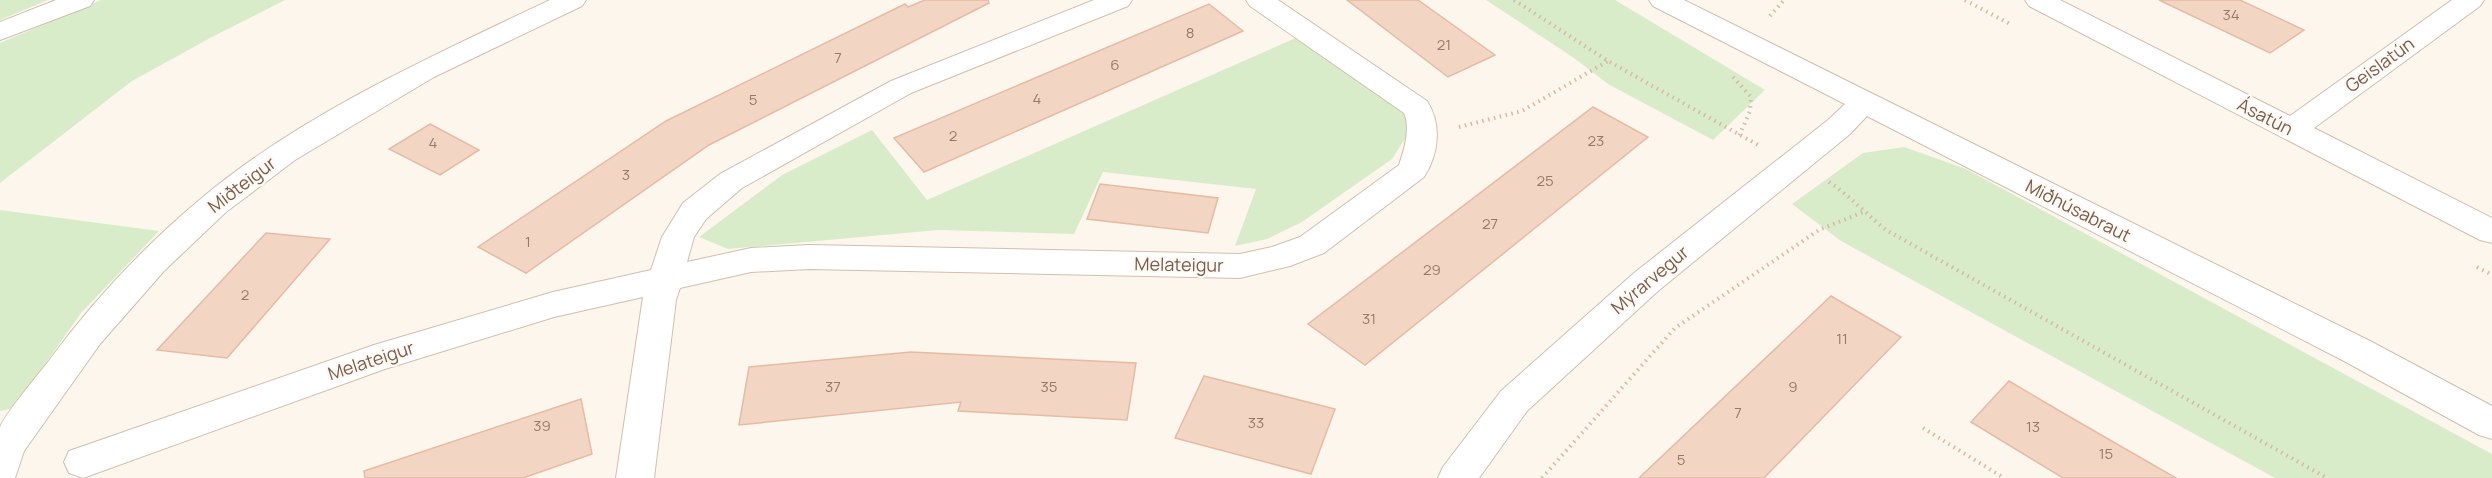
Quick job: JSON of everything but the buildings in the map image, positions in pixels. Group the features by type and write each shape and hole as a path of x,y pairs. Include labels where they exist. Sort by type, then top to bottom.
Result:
{"street":[{"path":"0,32 80,0"},
{"name":"Miðteigur","path":"2,455 87,335 152,263 215,204 284,153 424,71 572,0"},
{"path":"635,478 659,300 678,237 694,211 731,182 901,87 1118,0"},
{"name":"Melateigur","path":"83,462 374,359 554,305 750,260 809,256 1240,266 1278,258 1312,245 1413,170 1421,136 1422,120 1416,108 1260,0"},
{"name":"Miðhúsabraut","path":"1663,0 2357,351 2492,424"},
{"name":"Ásatún","path":"2039,0 2492,231"},
{"name":"Geislatún","path":"2291,130 2470,0"},
{"name":"Mýrarvegur","path":"1457,478 1514,400 1646,282 1839,128 1864,102"}],"path":[{"path":"1514,0 1608,61 1739,136 1796,162 1838,187 1851,197 1863,212 1886,230 2327,478"},
{"path":"1421,136 1522,111 1608,61"},
{"path":"1542,478 1674,328 1819,230 1863,212"},
{"path":"1923,428 2004,478"}],"green space":[{"path":"0,0 48,0 0,20"},
{"path":"101,0 285,0 132,81 0,183 0,43"},
{"path":"1486,0 1615,0 1765,90 1713,140 1608,84 1574,58"},
{"path":"1307,33 1398,103 1407,119 1408,134 1392,159 1302,222 1267,239 1235,246 1256,189 1103,172 1074,234 938,230 728,249 699,237 782,175 872,130 927,200"},
{"path":"1904,147 1966,169 2492,454 2492,478 2275,478 1841,241 1792,204 1863,153"},
{"path":"0,210 159,231 81,313 14,408 0,411"}]}
